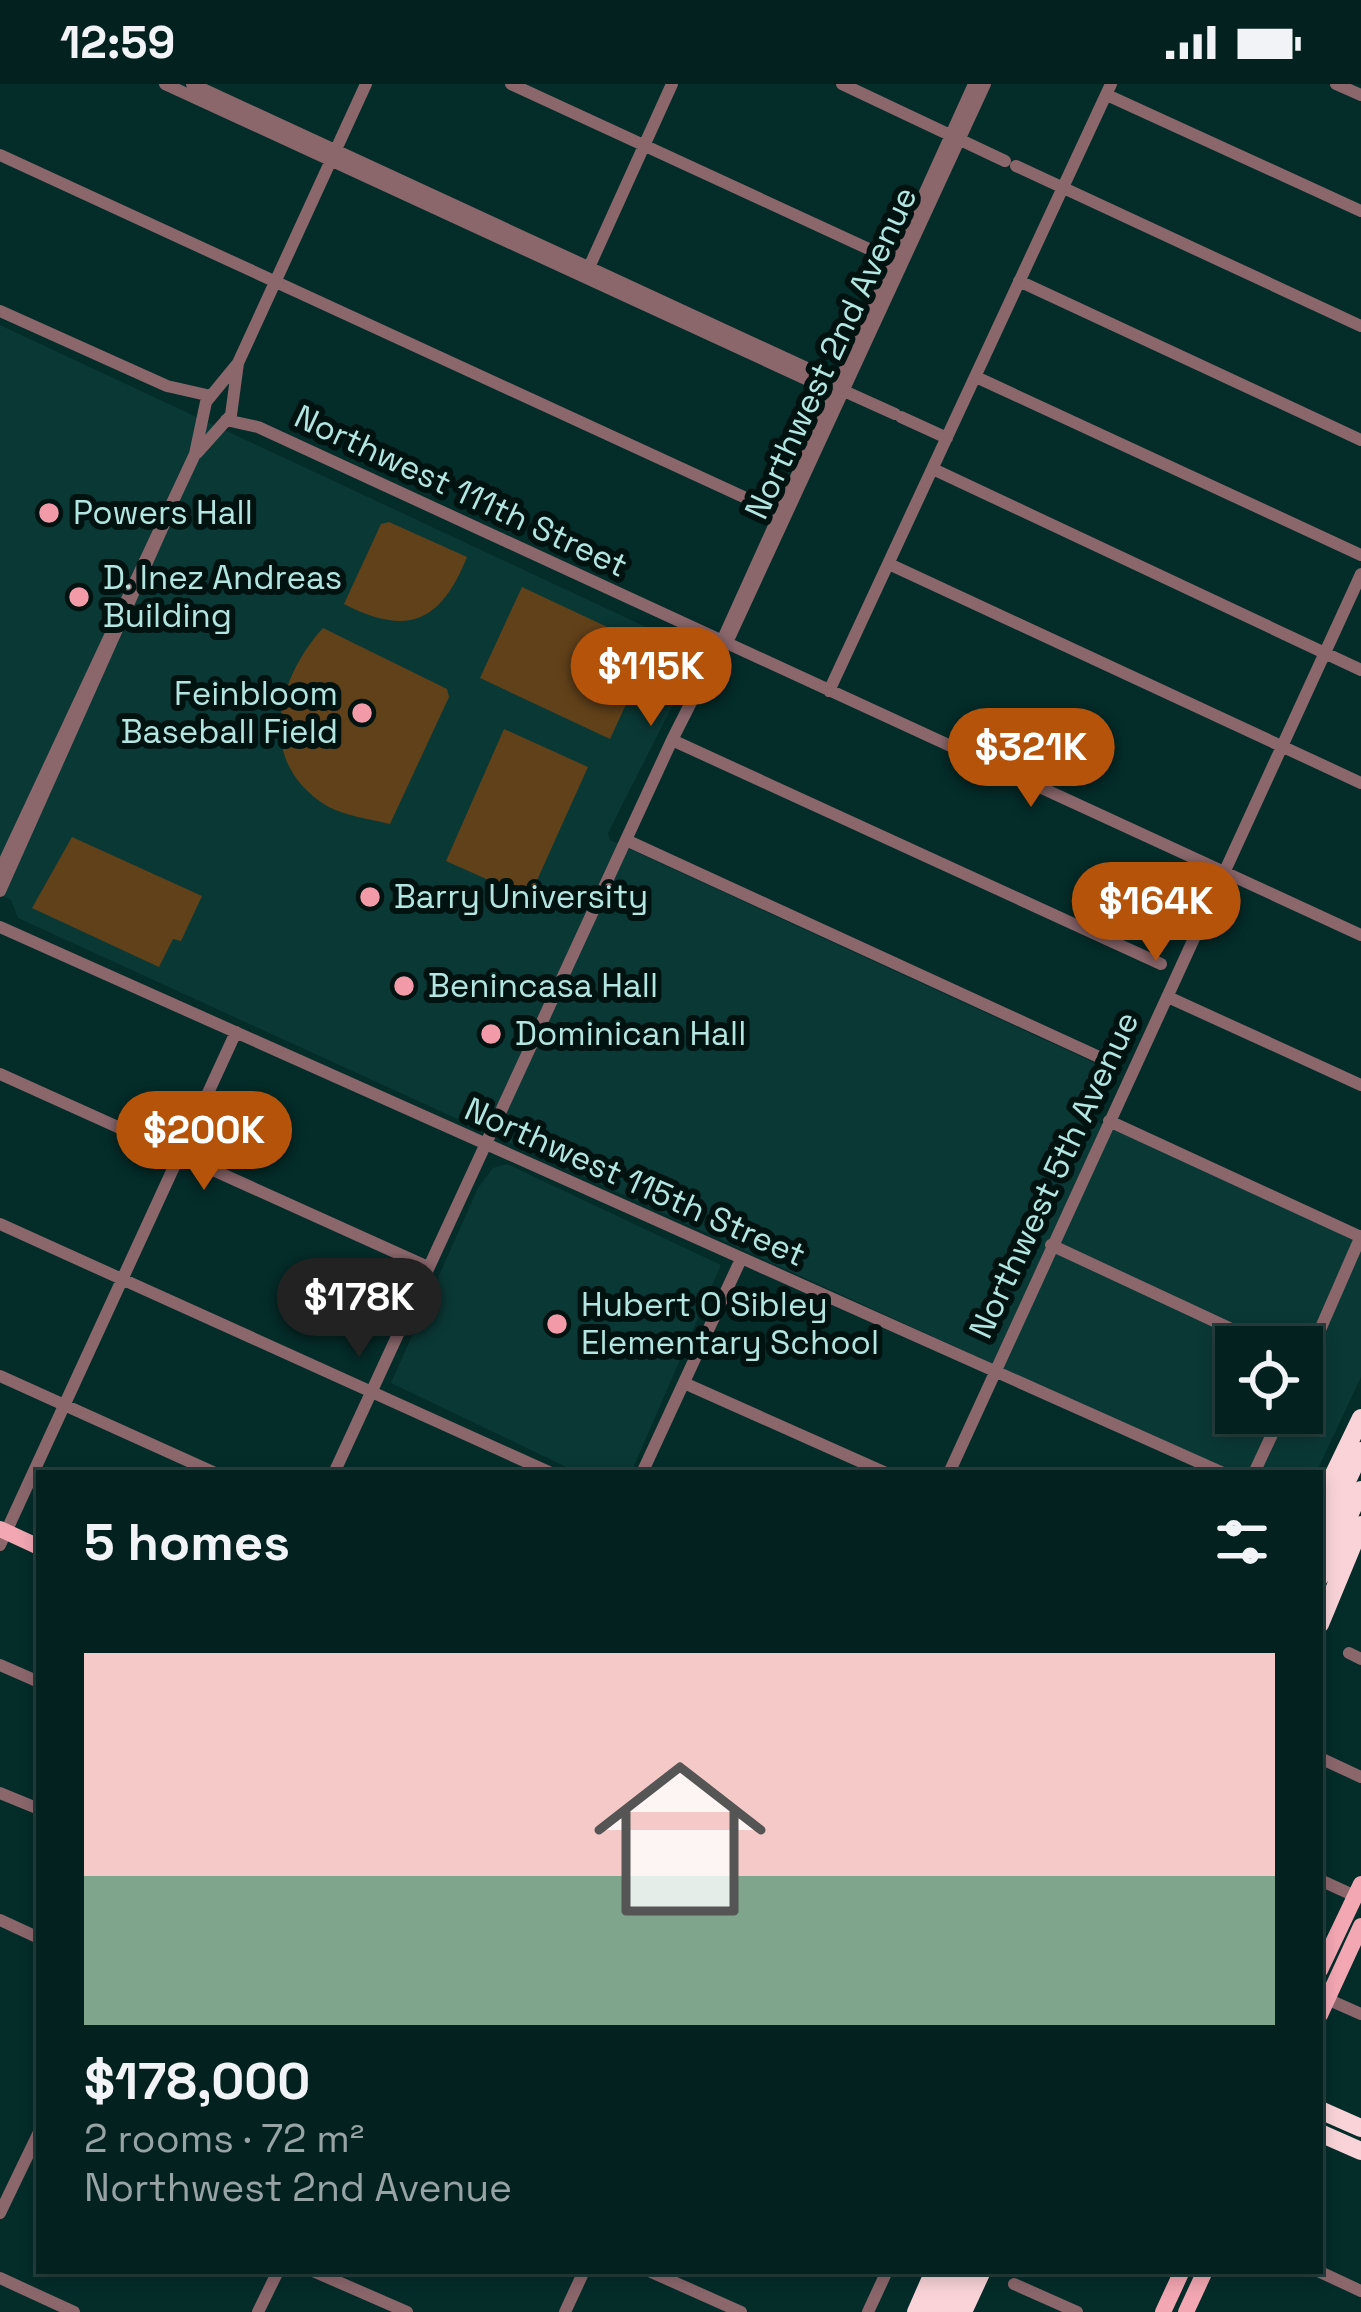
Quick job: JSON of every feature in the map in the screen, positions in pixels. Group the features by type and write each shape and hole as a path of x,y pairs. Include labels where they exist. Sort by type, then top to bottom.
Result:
{"highway":[{"path":"1323,1497 1361,1418"},
{"path":"1323,1533 1361,1451"},
{"path":"1323,1570 1361,1490"},
{"path":"1323,1600 1361,1522"},
{"path":"1323,1617 1361,1522"},
{"path":"1323,2111 1361,2128"},
{"path":"1323,2134 1361,2151"},
{"path":"916,2312 933,2274"},
{"path":"930,2312 948,2274"},
{"path":"948,2312 975,2274"},
{"path":"966,2312 976,2274"}],"main road":[{"path":"2,1535 36,1546"},
{"path":"1324,2007 1329,1972 1356,1920 1358,1890"},
{"path":"1329,1972 1361,1925"},
{"path":"1163,2312 1182,2274"},
{"path":"1173,2312 1182,2274"},
{"path":"1186,2312 1204,2274"}],"street":[{"path":"165,84 231,108 947,438"},
{"path":"193,84 231,108"},
{"path":"0,871 119,622 159,522 169,512 195,454 209,404 238,362 366,84"},
{"path":"511,84 897,262"},
{"path":"586,272 672,84"},
{"path":"842,84 1361,326"},
{"name":"Northwest 2nd Avenue","path":"955,137 974,84"},
{"name":"Northwest 2nd Avenue","path":"335,1470 672,740 955,137 985,84"},
{"path":"1336,84 1361,95"},
{"path":"829,691 1109,89 1361,212"},
{"path":"0,155 781,514"},
{"path":"1019,280 1361,440"},
{"path":"0,311 209,404"},
{"path":"195,454 224,421 238,362"},
{"path":"976,377 1361,555"},
{"name":"Northwest 111th Street","path":"209,404 231,403 258,427"},
{"name":"Northwest 111th Street","path":"209,404 224,421 258,427 1361,935"},
{"path":"933,469 1361,670"},
{"path":"889,564 1361,783"},
{"name":"Northwest 5th Avenue","path":"950,1470 1361,574"},
{"path":"672,740 1161,964"},
{"path":"0,891 54,762"},
{"path":"626,840 1112,1063"},
{"path":"0,913 27,935"},
{"path":"0,927 27,935"},
{"name":"Northwest 115th Street","path":"27,935 1216,1470"},
{"path":"1168,997 1361,1085"},
{"path":"2,1535 236,1032"},
{"path":"0,1074 428,1267"},
{"path":"1109,1120 1361,1236 1321,1326"},
{"path":"0,1224 543,1470"},
{"path":"1051,1245 1225,1326"},
{"path":"644,1470 740,1259"},
{"path":"0,1376 208,1470"},
{"path":"684,1383 879,1470"},
{"path":"1255,1470 1272,1434"},
{"path":"0,1665 36,1681"},
{"path":"1323,1759 1361,1778"},
{"path":"0,1793 36,1808"},
{"path":"1323,1881 1358,1890"},
{"path":"0,1920 36,1936"},
{"path":"1324,2007 1361,2014"},
{"path":"0,2213 5,2189 36,2143"},
{"path":"1323,2273 1361,2290"},
{"path":"258,2312 277,2274"},
{"path":"320,2274 407,2312"},
{"path":"565,2312 583,2274"},
{"path":"657,2274 741,2312"},
{"path":"868,2312 886,2274"},
{"path":"0,2278 74,2312"},
{"path":"1014,2284 1077,2312"}],"shaded area":[{"name":"Barry University","path":"0,325 691,648 694,663 608,833 610,840 1108,1069 1112,1077 1093,1116 1096,1121 1361,1241 1361,1377 1317,1470 1224,1470 18,918 11,900 0,895"},
{"path":"389,522 467,557 434,609 404,621 387,620 344,604 381,524"},
{"path":"522,587 652,648 610,739 480,678"},
{"name":"Feinbloom Baseball Field","path":"323,628 447,689 449,697 390,824 327,806 304,788 289,767 280,720 285,696 294,672"},
{"path":"504,729 588,767 529,898 446,861"},
{"path":"72,837 202,896 181,941 173,939 159,967 32,908"},
{"name":"Hubert O Sibley Elementary School","path":"507,1164 721,1265 632,1470 573,1470 391,1383 478,1188 493,1168"}],"place":[{"name":"Powers Hall","path":"49,513"},
{"name":"D. Inez Andreas Building","path":"79,597"},
{"name":"Feinbloom Baseball Field","path":"362,713"},
{"name":"Barry University","path":"370,897"},
{"name":"Benincasa Hall","path":"404,986"},
{"name":"Dominican Hall","path":"491,1034"},
{"name":"Hubert O Sibley Elementary School","path":"557,1324"}]}
